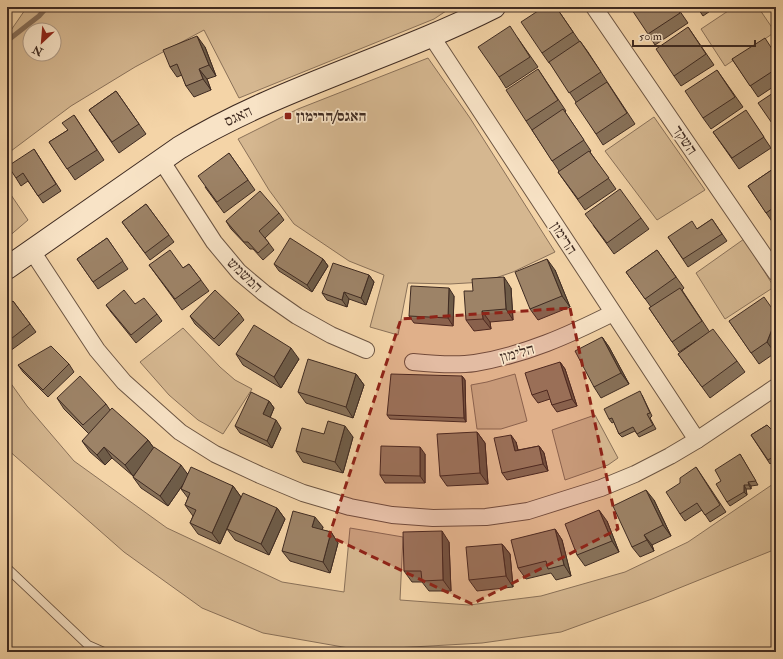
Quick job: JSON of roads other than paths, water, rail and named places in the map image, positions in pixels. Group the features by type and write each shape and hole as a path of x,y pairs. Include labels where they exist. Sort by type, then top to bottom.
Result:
{"street":[{"name":"האגס","path":"7,268 161,160 206,131 256,107 432,36 494,7"},
{"name":"השקד","path":"594,7 776,273"},
{"name":"הרימון","path":"432,36 697,440"},
{"name":"המשמש","path":"161,160 214,242 239,272 264,293 297,316 331,335 366,350"},
{"path":"32,251 68,308 106,360 124,382 180,432 215,454 303,493 350,507 392,515 433,518 486,517 528,511 602,488 635,474 697,440 776,387"},
{"name":"הלימון","path":"413,362 436,364 474,363 511,356 558,339 613,313"}],"lane":[{"path":"7,568 88,645 104,652"}],"waterway":[{"path":"7,41 39,16 47,7"}],"place":[{"name":"האגס/הרימון","path":"288,116"}]}
